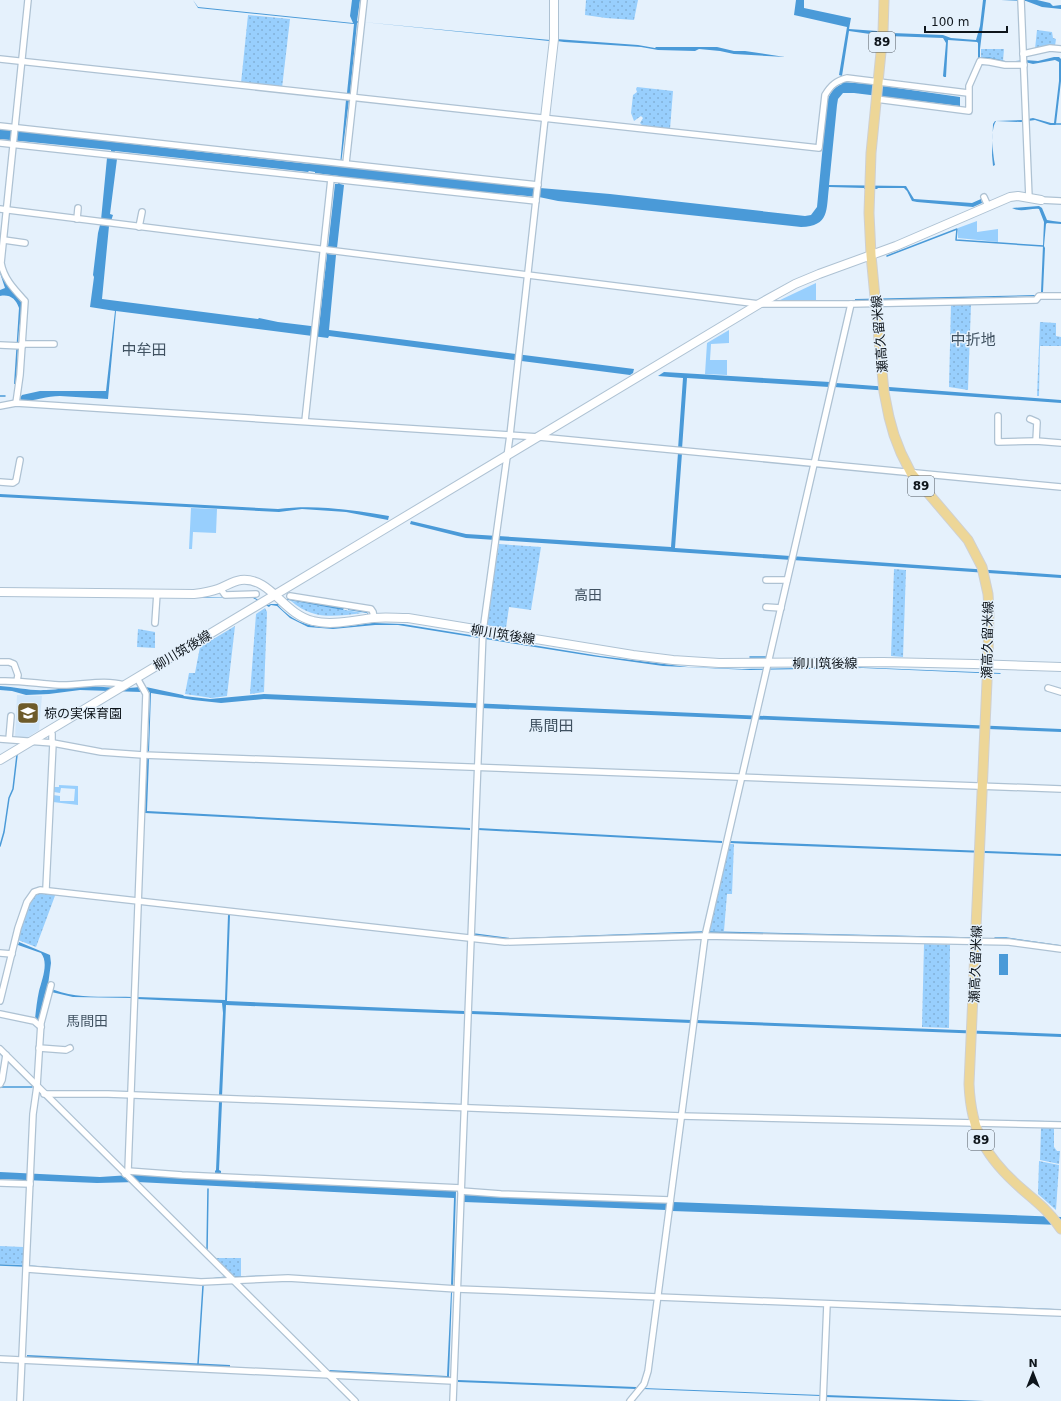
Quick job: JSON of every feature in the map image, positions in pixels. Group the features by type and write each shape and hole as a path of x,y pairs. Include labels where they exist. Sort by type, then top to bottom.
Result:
{"main road":[{"name":"瀬高久留米線","path":"884,0 870,181 871,255 884,389 894,435 911,474 968,540 983,571 988,594 989,609 983,786 969,1084 970,1101 974,1123 989,1154 1003,1173 1046,1209 1060,1228"}],"street":[{"path":"16,403 25,300 7,280 2,271 1,257 4,240 28,0"},
{"path":"346,163 364,0"},
{"path":"453,1401 483,631 510,435 554,39 554,0"},
{"path":"1021,0 1029,198"},
{"path":"1023,54 1050,48 1061,49"},
{"path":"0,59 820,148 825,95 830,87 837,81 847,78 968,93"},
{"path":"876,99 969,111 969,86 980,61 1005,65 1024,65"},
{"path":"0,126 15,129 346,163 538,186"},
{"path":"0,143 13,143 331,179 536,200"},
{"path":"304,421 331,179"},
{"path":"984,196 988,206"},
{"path":"0,592 194,594 210,592 241,580 248,580 254,581 266,587 274,594 794,284 896,246 1010,197 1018,196 1041,200 1061,201"},
{"path":"76,219 78,208"},
{"path":"0,209 6,211 759,304 851,304 876,301 1036,300 1039,296 1061,296"},
{"path":"139,227 142,212"},
{"path":"4,240 25,243"},
{"path":"630,1401 644,1384 648,1371 705,936 851,304"},
{"path":"0,345 54,344"},
{"path":"0,406 16,403 539,437 911,474 1061,487"},
{"path":"998,416 998,442 1036,441 1061,443"},
{"path":"1030,420 1037,422 1036,441"},
{"path":"0,482 13,483 16,481 20,460"},
{"path":"766,580 787,580"},
{"path":"220,588 225,595 256,594"},
{"path":"155,623 157,593"},
{"name":"柳川筑後線","path":"0,760 274,594 298,615 315,622 374,618 408,618 633,655 666,659 719,663 883,662 987,670 1061,667"},
{"path":"290,596 371,609 374,612 374,618"},
{"path":"766,607 781,608"},
{"path":"0,662 9,662 14,664 18,675 17,681"},
{"path":"126,1173 146,694 137,678"},
{"path":"0,681 68,685 89,683 115,683 124,685"},
{"path":"1048,688 1061,692"},
{"path":"9,739 10,716"},
{"path":"46,889 53,743 50,730"},
{"path":"0,739 53,743 100,752 1061,789"},
{"path":"0,1001 18,928 27,902 34,892 46,889 138,901 506,942 705,936 1009,942 1061,949"},
{"path":"0,953 12,954"},
{"path":"20,1401 27,1269 32,1114 37,1086 41,1027 51,985"},
{"path":"0,1014 34,1021 41,1027"},
{"path":"39,1048 66,1050 70,1048"},
{"path":"0,1049 355,1401"},
{"path":"0,1084 6,1055"},
{"path":"44,1094 108,1094 681,1116 1061,1125"},
{"path":"126,1173 461,1190 501,1194 670,1200"},
{"path":"0,1183 30,1184"},
{"path":"27,1269 201,1282 288,1278 457,1289 1061,1313"},
{"path":"823,1401 827,1304"},
{"path":"0,1359 453,1381"}],"shaded area":[{"path":"193,0 198,7 353,23 350,16 352,0 360,0 357,21 359,21 359,23 357,23 350,94 347,93 354,24 198,8"},
{"path":"586,0 638,0 634,20 585,15"},
{"path":"796,0 804,0 804,8 851,18 849,29 877,31 877,35 849,31 842,76 839,75 847,27 794,15"},
{"path":"983,0 986,0 980,58 978,58 977,42 948,40 946,77 943,76 946,43 943,38 888,36 889,32 892,32 943,35 951,38 976,40 980,26"},
{"path":"1001,0 1037,0 1050,3 1053,6 1061,5 1061,9 1042,7 1026,1"},
{"path":"248,15 290,19 282,88 241,83"},
{"path":"363,22 550,40 549,41"},
{"path":"1037,30 1052,32 1053,38 1056,39 1055,46 1035,49"},
{"path":"556,39 638,45 655,48 717,47 734,51 745,51 785,57 734,54 699,49 695,51 658,50 641,47 564,42 557,41"},
{"path":"981,49 1004,49 1003,61 981,58"},
{"path":"1059,57 1061,59 1061,81 1056,124 1050,125 1035,120 1021,122 996,121 993,130 993,124 995,121 1023,120 1033,118 1054,123 1059,81 1059,62 1055,60 1033,64 1021,61 1015,63 1006,62 1025,60 1038,61"},
{"path":"842,82 869,84 960,97 960,106 854,93 843,93 838,99 837,105 829,185 906,186 914,199 972,203 981,199 982,203 973,207 917,202 912,201 904,188 864,189 829,187 825,215 822,220 817,224 801,227 558,201 539,197 416,186 416,184 341,177 309,171 115,151 114,153 111,152 111,150 0,139 0,129 310,164 340,165 346,100 349,100 341,164 540,188 610,194 805,216 811,215 817,207 827,102 832,91 842,84"},
{"path":"637,87 673,91 670,129 643,126 640,123 643,118 641,116 634,121 631,113 633,95 637,92"},
{"path":"993,139 995,165 993,166 992,155"},
{"path":"110,157 117,159 110,214 113,215 111,221 101,220 107,158"},
{"path":"338,183 344,185 337,248 328,247 335,184"},
{"path":"1039,206 1042,208 1047,220 1061,222 1061,224 1046,224 1043,292 1041,292 1044,222 1039,209 1019,210 1012,208"},
{"path":"977,221 977,232 998,229 998,242 958,238 958,228"},
{"path":"100,225 109,226 102,299 259,318 319,327 327,254 336,255 329,330 634,369 633,373 630,375 329,336 328,338 116,311 108,399 60,396 22,401 20,398 22,395 40,391 106,391 115,311 90,307"},
{"path":"0,273 21,300 23,306 19,329 16,384 14,384 19,308 12,298 0,296 0,290 5,288"},
{"path":"816,283 816,302 778,301"},
{"path":"1035,296 855,301 855,299"},
{"path":"951,304 971,304 968,390 949,387"},
{"path":"1040,322 1056,323 1056,336 1061,337 1061,346 1040,346 1039,396 1037,396"},
{"path":"729,330 729,343 711,344 710,360 727,360 727,375 705,374 707,343"},
{"path":"664,372 830,382 829,387 687,378 682,449 678,449 683,378 658,376"},
{"path":"836,383 1061,400 1061,403 834,387"},
{"path":"678,453 682,453 675,548 1061,575 1061,578 466,538 410,524 411,521 466,534 671,547"},
{"path":"0,494 278,509 320,507 389,516 388,520 346,512 302,509 279,512 0,497"},
{"path":"191,508 217,509 216,533 193,532 192,549 189,549"},
{"path":"499,544 541,547 531,610 509,607 506,628 486,625"},
{"path":"894,569 906,570 903,657 891,656"},
{"path":"177,597 255,598 268,605 277,604 288,599 344,608 343,610 288,600 278,605 288,615 310,625 322,627 346,627 372,623 367,613 348,609 367,612 374,623 403,624 600,656 688,667 742,669 853,667 1001,674 863,668 750,670 663,666 398,625 375,625 333,629 308,627 290,618 277,606 271,605 269,607 253,598"},
{"path":"291,601 363,613 326,616 308,612"},
{"path":"265,608 267,612 264,692 250,694 256,614"},
{"path":"235,626 227,696 212,698 185,694 189,673 195,673 200,647"},
{"path":"138,629 155,632 155,648 137,647"},
{"path":"0,686 40,690 83,686 118,688 139,687 141,692 80,690 26,695 12,691 0,690"},
{"path":"146,687 184,696 210,699 264,694 1061,729 1061,732 264,699 221,703 151,693 149,752 150,693"},
{"name":"椋の実保育園","path":"17,695 42,696 39,730 25,739 15,738"},
{"path":"147,757 149,758 147,811 470,828 470,830 145,813"},
{"path":"59,785 78,786 78,805 53,802 53,795 60,796 60,801 74,801 75,789 61,788 60,793 54,792 54,787 59,787"},
{"path":"478,828 722,841 722,843 478,830"},
{"path":"730,841 1061,854 1061,856 749,844 730,843"},
{"path":"729,844 734,844 732,894 727,894 724,931 709,931"},
{"path":"39,893 56,893 36,947 18,940 24,915 33,897"},
{"path":"228,915 230,915 227,1001 464,1011 465,1014 226,1005 222,1097 219,1096 223,1013 222,1003 137,999 137,997 225,1000"},
{"path":"19,942 50,955 51,963 48,987 67,994 78,996 132,998 73,997 47,991 39,1018 37,1020 35,1019 39,991 45,966 44,961 41,953 18,945"},
{"path":"924,944 950,945 949,1028 922,1027"},
{"path":"999,954 1008,954 1008,975 999,975"},
{"path":"471,1011 692,1020 691,1023 472,1014"},
{"path":"696,1020 1061,1034 1061,1037 696,1023"},
{"path":"219,1102 222,1102 219,1170 221,1171 221,1174 218,1174 218,1180 456,1191 453,1287 451,1286 454,1198 137,1182 97,1183 0,1179 0,1172 100,1177 130,1175 132,1173 217,1180 217,1174 215,1174 215,1171"},
{"path":"1041,1128 1054,1128 1054,1147 1057,1151 1060,1151 1059,1164 1040,1160"},
{"path":"1039,1161 1059,1165 1056,1210 1038,1194"},
{"path":"464,1195 667,1202 666,1210 464,1202"},
{"path":"673,1202 1061,1217 1061,1225 672,1211"},
{"path":"0,1246 23,1247 23,1265 0,1264"},
{"path":"214,1258 241,1258 241,1276 231,1276"},
{"path":"451,1292 450,1378 329,1372 329,1370 447,1376"},
{"path":"27,1355 230,1365 230,1367 27,1357"},
{"path":"458,1380 636,1387 636,1389 458,1382"},
{"path":"643,1388 821,1395 820,1396"},
{"path":"825,1395 985,1401 825,1397"}],"waterway":[{"path":"980,58 989,58 1006,62"},
{"path":"1055,124 1061,124"},
{"path":"887,256 957,229 956,240 1043,246"},
{"path":"0,396 5,396"},
{"path":"750,657 766,657"},
{"path":"0,846 4,832 9,798 13,789 17,755"},
{"path":"476,885 478,830"},
{"path":"474,933 511,939 702,932"},
{"path":"710,932 972,938"},
{"path":"995,938 1006,938 1061,946"},
{"path":"0,1087 32,1087"},
{"path":"423,1103 463,1105"},
{"path":"993,1121 1061,1122"},
{"path":"207,1251 208,1189"},
{"path":"0,1265 24,1266"},
{"path":"28,1266 116,1273"},
{"path":"233,1277 273,1276"},
{"path":"211,1279 227,1277"},
{"path":"198,1364 203,1286"},
{"path":"888,1303 1061,1310"}],"place":[{"name":"椋の実保育園","path":"28,713"}],"district":[{"name":"中折地","path":"973,340"},
{"name":"中牟田","path":"144,350"},
{"name":"高田","path":"588,595"},
{"name":"馬間田","path":"551,726"},
{"name":"馬間田","path":"87,1021"}]}
